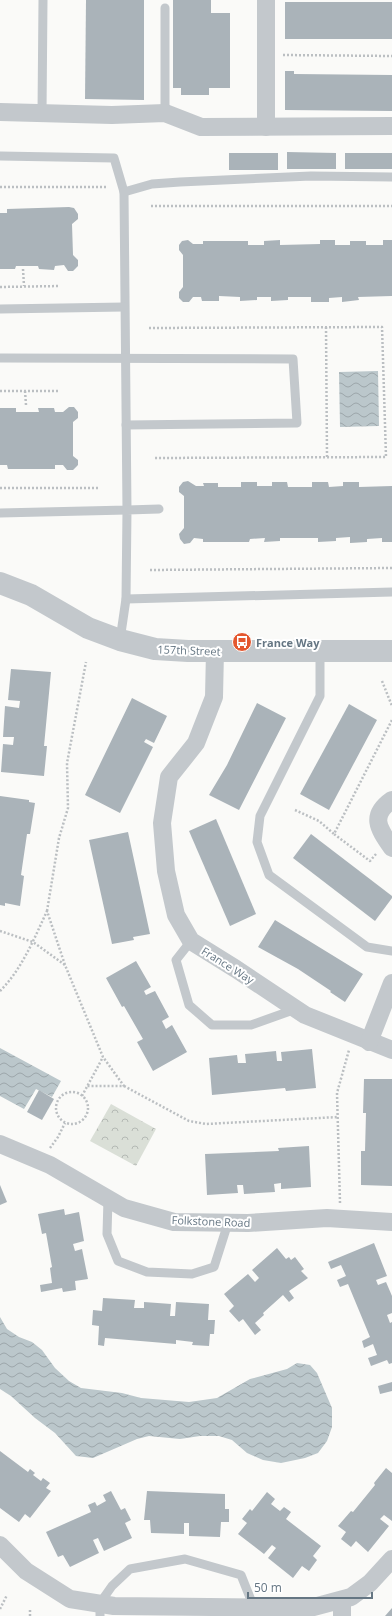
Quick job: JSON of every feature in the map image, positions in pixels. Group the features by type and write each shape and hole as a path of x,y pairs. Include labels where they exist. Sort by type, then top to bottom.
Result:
{"street":[{"path":"266,0 266,127"},
{"path":"0,112 112,115 165,113 201,127 392,126"},
{"name":"157th Street","path":"0,583 31,595 88,628 120,640 155,649 215,651 392,651"},
{"name":"France Way","path":"215,651 214,698 196,743 169,777 162,823 166,871 176,915 191,941 236,968 305,1015 361,1039 392,1050"},
{"path":"384,851 377,821 382,806 392,800"},
{"path":"361,1039 392,983"},
{"name":"Folkstone Road","path":"0,1144 50,1165 124,1208 174,1222 248,1223 327,1218 392,1222"},
{"path":"0,1546 26,1571 70,1599 100,1610 114,1606 255,1612 310,1608 342,1608 351,1597 370,1583 392,1558"}],"lane":[{"path":"42,114 43,0"},
{"path":"165,8 165,113"},
{"path":"0,156 114,158 124,192 127,510 126,599 120,640"},
{"path":"124,192 152,184 180,182 311,176 392,177"},
{"path":"0,309 124,307"},
{"path":"0,358 293,359 297,423 126,425"},
{"path":"0,513 159,509"},
{"path":"126,599 392,592"},
{"path":"320,651 320,696 260,816 257,842 269,874 367,947 392,951"},
{"path":"191,941 176,960 189,1005 212,1025 251,1025 296,1009"},
{"path":"108,1199 107,1234 118,1261 147,1272 192,1274 214,1267 228,1223"},
{"path":"100,1610 112,1586 130,1569 185,1559 241,1575 255,1612"}],"path":[{"path":"266,55 392,56"},
{"path":"0,187 108,187"},
{"path":"151,206 392,206"},
{"path":"23,269 24,286"},
{"path":"0,286 60,286"},
{"path":"326,327 327,457"},
{"path":"0,391 60,391"},
{"path":"25,391 26,405"},
{"path":"0,488 99,488"},
{"path":"150,570 392,568"},
{"path":"0,991 12,978 33,942 48,911 59,838 68,808 67,763 86,662"},
{"path":"382,681 392,706"},
{"path":"334,834 392,720"},
{"path":"295,810 319,821 370,861 384,851"},
{"path":"48,911 66,965 102,1057 124,1086 189,1121 206,1124 338,1117"},
{"path":"0,932 33,942 66,965"},
{"path":"340,1203 337,1092 361,1039"},
{"path":"82,1096 102,1057"},
{"path":"87,1086 124,1086"},
{"path":"73,1092 82,1096 87,1103 88,1111 86,1117 75,1124 70,1124 61,1120 56,1108 58,1100 62,1096 73,1092"},
{"path":"0,1609 7,1595"},
{"path":"30,1608 30,1616"}],"green space":[{"path":"111,1104 156,1129 136,1166 90,1141"}],"water":[{"path":"378,371 379,426 340,427 339,372"},
{"path":"0,1048 61,1081 52,1097 36,1089 24,1109 0,1096"},
{"path":"0,1317 7,1329 19,1337 32,1342 42,1350 55,1368 69,1381 81,1388 122,1393 141,1398 189,1402 217,1398 250,1379 287,1369 297,1363 310,1365 317,1373 332,1408 332,1427 327,1441 318,1453 305,1458 281,1463 263,1460 247,1453 232,1440 219,1436 200,1436 180,1439 149,1436 137,1439 93,1458 76,1456 55,1433 35,1418 11,1396 0,1389"}],"building":[{"path":"86,0 144,0 144,100 85,99"},
{"path":"173,0 211,0 211,13 230,13 230,88 209,88 209,95 181,95 181,88 173,88"},
{"path":"285,2 392,2 392,39 285,39"},
{"path":"285,71 294,71 294,74 392,75 392,111 285,110"},
{"path":"287,152 336,153 336,169 287,169"},
{"path":"229,153 278,153 278,170 229,170"},
{"path":"345,153 392,153 392,169 345,169"},
{"path":"74,208 78,214 78,219 72,224 73,255 78,260 78,266 73,271 68,271 64,265 55,266 54,270 39,269 38,266 16,266 15,269 0,269 0,213 7,213 7,209"},
{"path":"188,240 193,244 203,244 203,241 248,241 248,245 264,245 264,241 280,240 280,245 320,244 320,240 335,240 335,245 350,245 350,241 366,241 366,245 383,245 383,240 392,240 392,296 358,297 359,300 342,302 342,297 329,298 329,302 311,302 311,297 288,297 288,300 271,301 271,297 257,297 257,300 240,301 240,297 219,296 219,301 202,301 201,297 193,297 189,302 183,302 179,298 179,292 183,287 183,255 179,250 179,245 182,241"},
{"path":"69,407 74,407 78,412 78,418 73,422 73,456 78,460 78,465 73,470 67,470 63,465 55,465 55,469 8,469 7,465 0,465 0,408 16,408 16,412 39,412 38,408 54,408 55,412 63,412"},
{"path":"188,481 196,486 204,486 203,483 218,483 218,487 241,487 241,482 257,482 257,486 272,486 272,482 287,482 288,487 312,487 312,482 328,482 329,487 343,486 343,482 359,482 359,487 392,486 392,542 382,542 382,538 367,539 367,542 350,543 350,537 336,538 336,541 318,542 318,538 280,538 280,541 264,542 265,538 250,539 249,542 203,542 203,539 194,538 190,543 184,544 180,539 179,534 184,528 184,496 179,492 179,487 183,482"},
{"path":"11,669 51,672 44,746 47,746 44,776 1,772 3,744 13,745 14,737 3,737 5,706 19,708 20,701 8,700"},
{"path":"132,698 167,716 154,743 146,739 144,742 153,747 120,813 85,795"},
{"path":"257,703 286,718 239,810 209,795 227,765"},
{"path":"349,704 377,720 329,810 300,794"},
{"path":"0,796 29,800 29,802 35,803 30,834 27,834 21,875 24,876 20,906 5,903 5,906 0,905"},
{"path":"216,819 256,914 230,926 189,831"},
{"path":"128,832 150,934 133,937 134,940 112,944 89,840"},
{"path":"311,834 392,896 375,921 293,858"},
{"path":"275,920 363,974 345,1002 298,969 258,947"},
{"path":"136,961 151,987 144,991 146,995 155,991 169,1017 162,1021 166,1029 172,1025 187,1052 153,1071 137,1042 143,1039 124,1006 122,1007 106,978"},
{"path":"312,1049 316,1088 286,1091 285,1088 212,1095 209,1058 237,1055 238,1063 246,1063 245,1054 276,1051 277,1061 282,1061 281,1052"},
{"path":"364,1079 392,1079 392,1186 361,1185 361,1151 365,1151 366,1113 363,1113"},
{"path":"39,1090 54,1099 42,1120 27,1112"},
{"path":"309,1146 311,1187 281,1189 281,1183 274,1184 275,1192 244,1194 243,1185 237,1185 238,1193 207,1195 205,1154 279,1151 278,1148"},
{"path":"0,1185 7,1202 0,1205"},
{"path":"64,1209 65,1215 79,1212 84,1241 73,1244 75,1251 82,1249 88,1279 75,1281 76,1290 63,1292 62,1288 41,1292 40,1285 52,1283 50,1268 52,1267 46,1233 42,1234 38,1214"},
{"path":"374,1243 387,1276 376,1280 378,1285 386,1282 392,1296 392,1313 387,1315 390,1323 392,1322 392,1363 389,1364 387,1360 371,1366 368,1358 377,1355 373,1344 364,1348 362,1341 370,1337 348,1284 340,1287 337,1280 346,1276 341,1265 331,1269 328,1262"},
{"path":"277,1248 286,1259 289,1257 291,1260 295,1257 304,1269 301,1271 308,1278 289,1291 294,1298 289,1302 283,1295 263,1313 264,1315 255,1323 261,1330 255,1335 243,1319 239,1322 229,1311 234,1306 224,1294 248,1274 255,1282 259,1278 252,1270"},
{"path":"103,1298 135,1300 134,1308 144,1308 144,1302 171,1304 170,1316 175,1316 176,1302 209,1304 208,1320 215,1320 214,1334 210,1334 209,1346 192,1345 193,1342 176,1340 176,1344 105,1338 104,1346 98,1345 99,1326 92,1325 93,1310 102,1311"},
{"path":"392,1382 392,1391 380,1394 378,1386"},
{"path":"0,1451 28,1472 30,1469 35,1473 33,1475 41,1481 43,1478 50,1483 46,1488 51,1491 30,1518 25,1514 19,1522 0,1508"},
{"path":"386,1468 392,1473 392,1521 384,1515 380,1519 389,1526 368,1552 356,1541 351,1547 341,1539 346,1532 338,1526 351,1511 353,1512 375,1485 374,1483"},
{"path":"111,1491 121,1510 125,1508 131,1520 125,1523 132,1538 104,1551 98,1538 93,1540 99,1553 70,1567 63,1555 58,1557 46,1532 91,1512 88,1505 95,1502 97,1506 106,1501 103,1495"},
{"path":"147,1491 225,1494 225,1509 229,1509 229,1522 221,1522 220,1537 189,1536 189,1523 184,1523 184,1534 151,1533 150,1520 144,1520"},
{"path":"267,1492 275,1499 271,1504 280,1511 284,1507 291,1512 286,1519 321,1546 313,1556 317,1560 309,1571 302,1566 293,1578 268,1558 276,1548 272,1545 264,1554 238,1534 247,1523 242,1519 250,1509 252,1511"},
{"path":"392,1608 392,1616 385,1616"}],"place":[{"name":"France Way","path":"242,642"}]}
